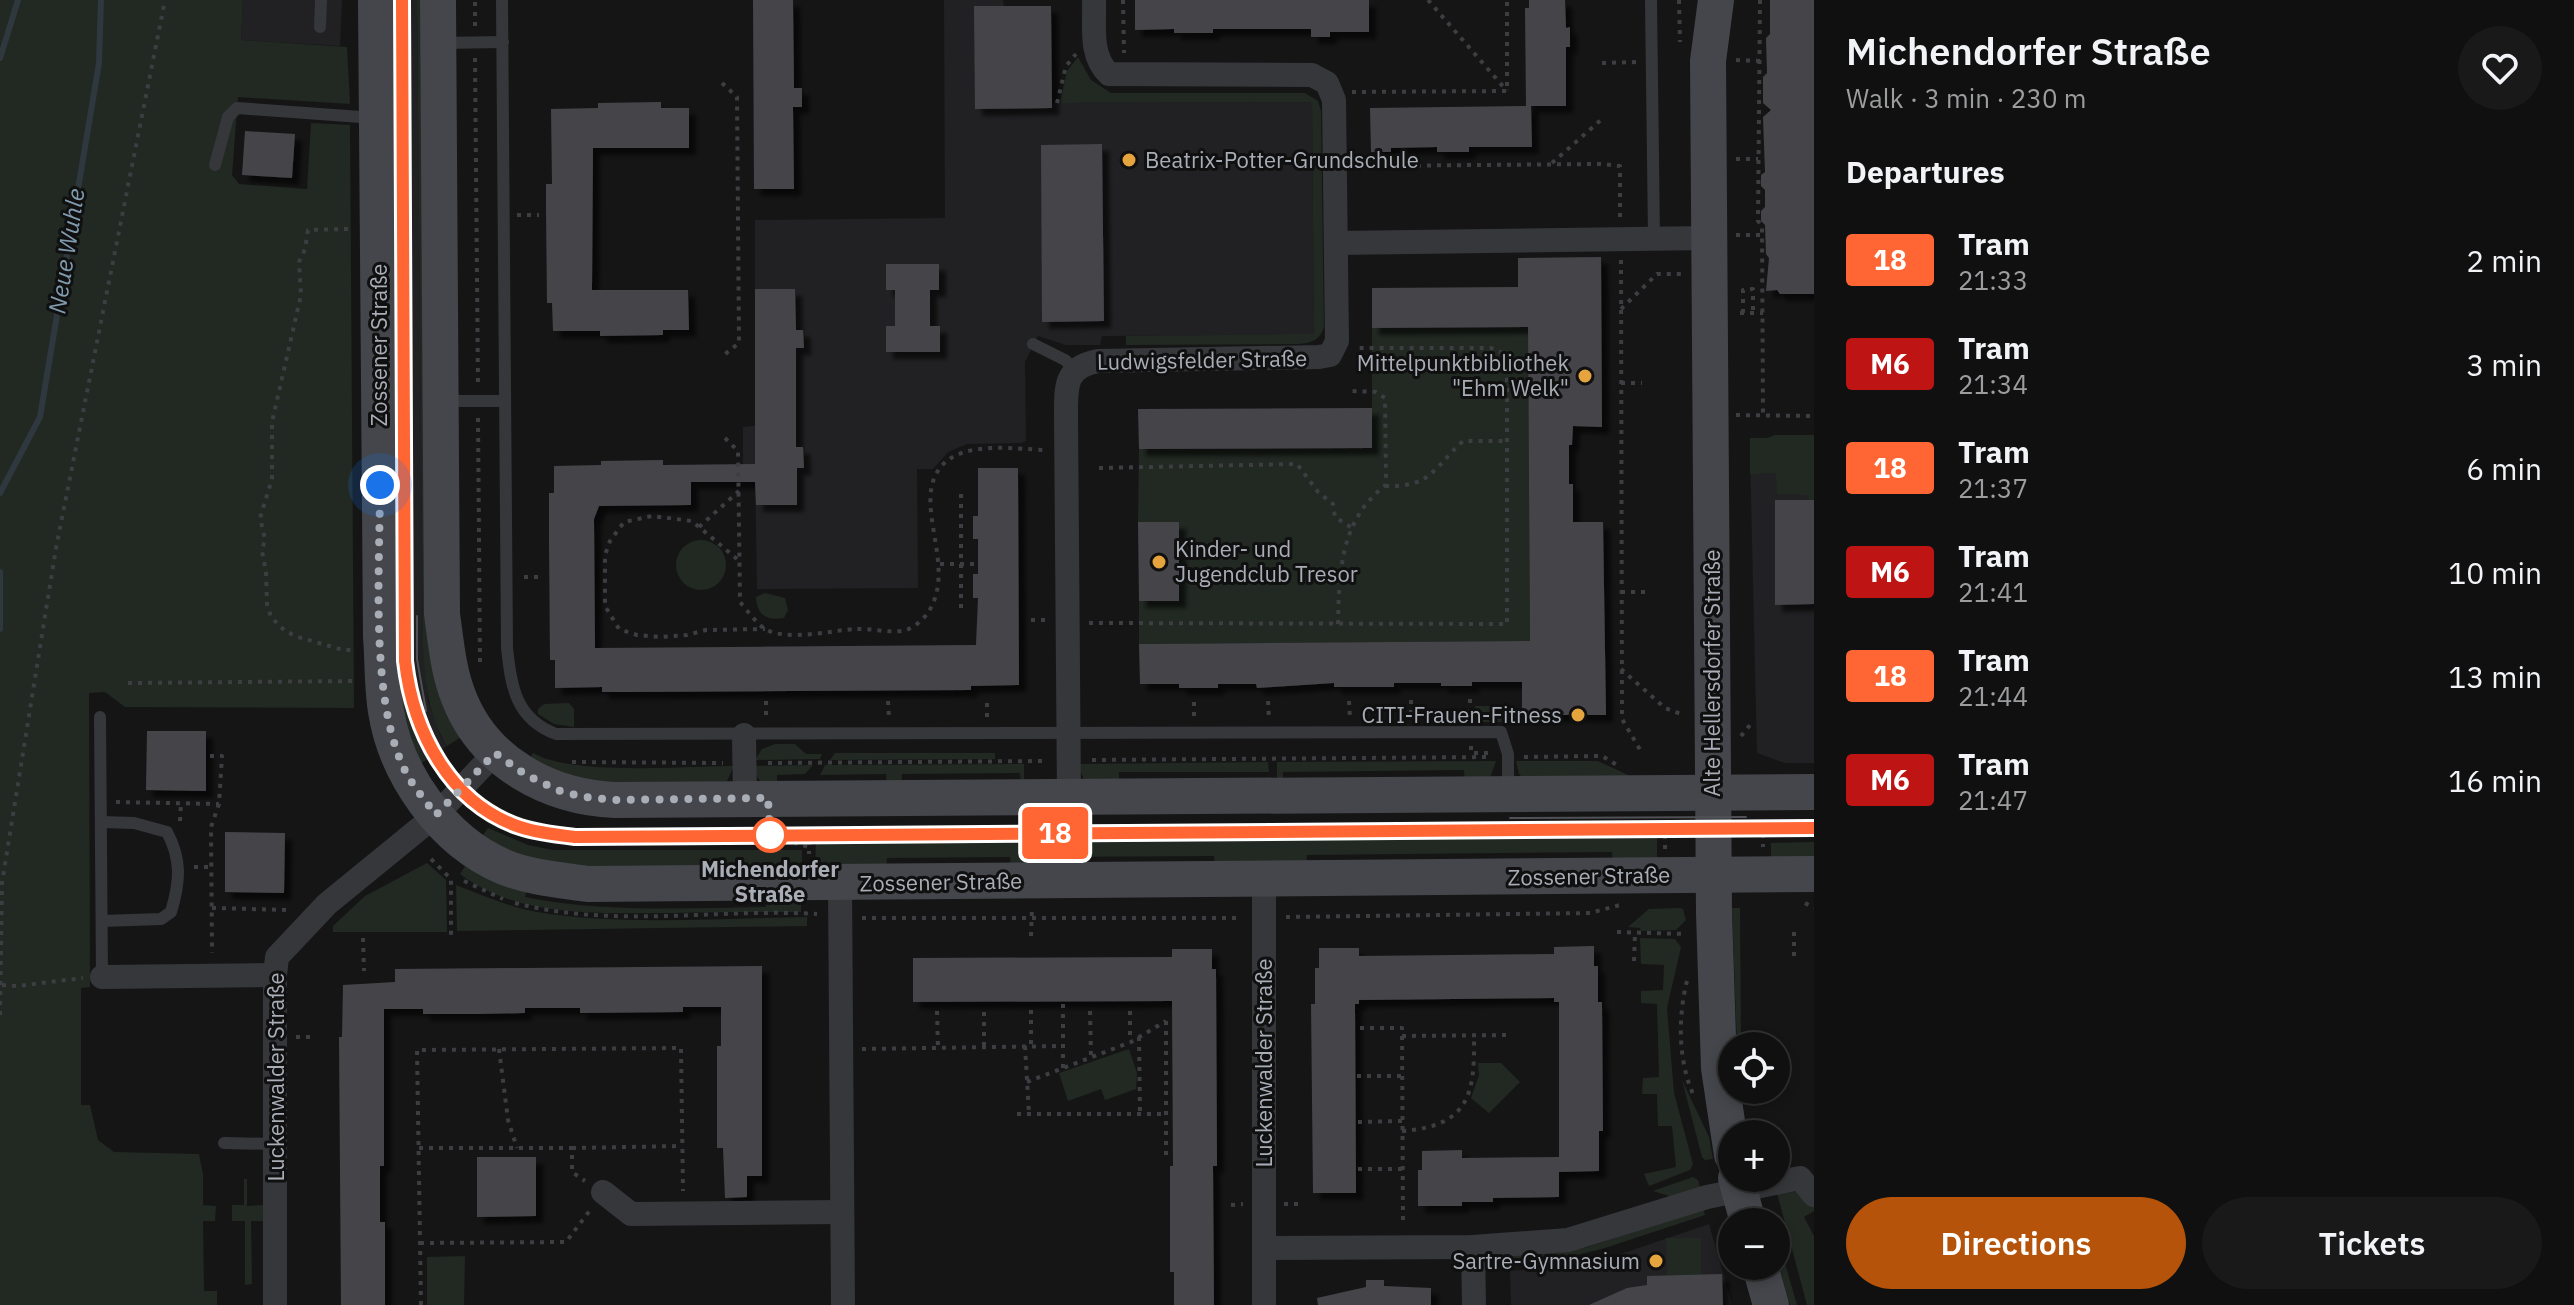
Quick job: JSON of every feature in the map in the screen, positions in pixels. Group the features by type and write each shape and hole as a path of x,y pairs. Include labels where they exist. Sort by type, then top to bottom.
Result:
{"street":[{"name":"Zossener Straße","path":"376,0 381,637 386,711 403,766 436,815 464,842 503,866 544,878 588,884 1814,874"},
{"path":"438,0 442,614 447,658 457,696 466,715 495,753 526,775 560,791 615,800 745,781 1069,797 1814,792"},
{"path":"1094,0 1098,64 1109,74 1124,76"},
{"name":"Alte Hellersdorfer Straße","path":"1714,6 1708,61 1724,236 1713,874 1719,1068 1728,1120"},
{"name":"Ludwigsfelder Straße","path":"1069,797 1066,391 1070,376 1081,364 1098,361 1319,357 1330,355 1337,341 1334,100 1330,88 1321,78 1298,75 1124,76"},
{"path":"1336,243 1724,236"},
{"path":"744,735 745,781"},
{"name":"Luckenwalder Straße","path":"275,1305 277,957 327,904 436,815 495,753"},
{"name":"Luckenwalder Straße","path":"1264,879 1264,1305"},
{"path":"840,884 843,1305"},
{"path":"102,977 275,975"},
{"path":"1790,1179 1800,1178 1814,1195"},
{"path":"603,1192 631,1214 842,1212"},
{"path":"1264,1248 1473,1247 1568,1240 1722,1192"},
{"path":"1473,1247 1474,1305"},
{"path":"1764,1280 1771,1305"}],"lane":[{"path":"320,27 321,0"},
{"path":"502,0 507,648 510,677 522,709 533,723 556,734 1501,732 1508,757 1508,795"},
{"path":"1651,0 1654,238"},
{"path":"438,43 503,42"},
{"path":"215,165 228,117 237,108 377,118"},
{"path":"1033,344 1065,360 1075,370"},
{"path":"441,401 504,401"},
{"path":"100,717 102,977"},
{"path":"101,822 134,823 167,832 177,850 178,873 171,912 161,919 102,921"},
{"path":"224,1143 275,1144"}],"path":[{"path":"0,1015 2,883 56,548 165,0"},
{"path":"475,0 480,674"},
{"path":"1123,0 1124,76"},
{"path":"1428,0 1507,91"},
{"path":"1507,0 1507,91"},
{"path":"1760,0 1758,221 1762,226 1763,415"},
{"path":"1057,103 1066,66 1073,56 1081,52"},
{"path":"1733,60 1761,61"},
{"path":"722,83 737,97 739,343 724,355"},
{"path":"1364,92 1507,91"},
{"path":"1550,164 1602,119"},
{"path":"1744,160 1758,159"},
{"path":"1351,167 1620,166 1620,239"},
{"path":"355,229 308,230 299,262 301,295 272,422 272,479 260,518 265,539 262,551 271,617 285,631 303,640 343,650 358,650"},
{"path":"1724,236 1762,235"},
{"path":"1621,267 1622,719 1642,753"},
{"path":"1621,309 1657,274 1682,274"},
{"path":"1753,313 1753,289 1743,290 1743,313 1753,313 1763,313"},
{"path":"1068,620 1099,624 1507,624 1507,366 1503,353 1491,348 1352,348"},
{"path":"1620,383 1642,383"},
{"path":"1352,391 1376,392 1385,398 1385,486"},
{"path":"1747,415 1814,416"},
{"path":"725,438 738,451 740,602 765,629"},
{"path":"1338,624 1343,549 1370,498 1385,486 1417,484 1463,441 1507,441"},
{"path":"739,560 692,521 652,516 624,522 610,541 605,555 605,606 619,629 637,635 661,637 706,630 765,629 786,634 856,629 905,630 929,612 938,589 940,564 931,511 931,490 937,470 949,459 969,451 1018,449"},
{"path":"1099,468 1297,464 1318,492 1333,504 1335,517 1352,528"},
{"path":"699,527 739,491"},
{"path":"961,494 961,614"},
{"path":"940,564 974,564"},
{"path":"1621,592 1646,592"},
{"path":"1621,669 1665,708 1681,714"},
{"path":"128,683 360,681"},
{"path":"1470,699 1470,722"},
{"path":"1471,753 1495,753"},
{"path":"210,756 222,756 219,804 211,827 212,955"},
{"path":"564,762 745,781 1068,760 1602,756 1624,769"},
{"path":"128,802 219,804"},
{"path":"1763,834 1788,833"},
{"path":"784,840 809,847"},
{"path":"431,859 451,879 451,936"},
{"path":"1274,917 1590,913 1624,904"},
{"path":"212,908 304,910"},
{"path":"853,917 875,920 1252,917"},
{"path":"1617,932 1690,934"},
{"path":"1794,932 1794,957"},
{"path":"1634,961 1635,933"},
{"path":"363,938 364,971"},
{"path":"2,985 102,977"},
{"path":"1063,999 1063,1068"},
{"path":"1029,1114 1027,1082 1031,1010"},
{"path":"937,1011 938,1048"},
{"path":"1090,1011 1091,1057"},
{"path":"1130,1011 1131,1042"},
{"path":"984,1012 984,1047"},
{"path":"1027,1082 1131,1042 1166,1021 1166,1161"},
{"path":"1360,1028 1402,1028 1403,1223"},
{"path":"1402,1036 1510,1035"},
{"path":"1402,1131 1430,1129 1446,1122 1458,1110 1469,1094 1475,1076 1474,1036"},
{"path":"1139,1037 1140,1114"},
{"path":"862,1049 1063,1046"},
{"path":"421,1305 417,1050 681,1048 683,1213"},
{"path":"499,1049 508,1120 517,1148"},
{"path":"1677,1072 1698,1071"},
{"path":"1357,1076 1402,1076"},
{"path":"1017,1114 1165,1114"},
{"path":"1358,1122 1402,1121"},
{"path":"419,1148 682,1146"},
{"path":"420,1243 566,1242 603,1192 572,1172 572,1148"},
{"path":"1358,1169 1403,1169"}],"shaded area":[{"path":"0,0 243,0 241,40 347,47 350,104 238,97 232,175 239,184 307,189 311,123 350,125 354,708 125,707 105,692 89,693 90,987 81,988 81,1105 90,1105 98,1140 114,1152 199,1154 203,1174 203,1205 216,1206 215,1221 203,1221 204,1291 217,1291 217,1305 0,1305"},
{"path":"243,0 342,0 340,46 241,40"},
{"path":"387,0 396,0 402,667 408,713 429,758 416,767 395,704"},
{"path":"396,0 417,0 423,648 428,701 447,746 429,758 408,713 402,667"},
{"path":"417,0 428,0 466,734 447,746 432,711 426,686 423,648"},
{"name":"Beatrix-Potter-Grundschule","path":"944,0 1003,0 1004,6 1051,6 1052,103 1312,102 1314,335 1102,336 1100,345 1066,345 1038,336 1025,362 1026,441 967,444 948,452 933,469 917,469 918,588 757,589 755,466 743,466 743,427 755,426 755,220 945,218"},
{"path":"1078,57 1091,80 1111,93 1305,93 1318,101 1321,111 1324,326 1318,338 1299,344 1126,345 1126,336 1314,334 1312,102 1060,103 1067,71"},
{"path":"1528,327 1530,641 1139,644 1139,601 1179,601 1179,522 1138,522 1139,449 1372,448 1372,328"},
{"path":"1814,435 1814,500 1809,500 1808,495 1777,494 1776,473 1750,474 1750,438"},
{"path":"1750,453 1814,453 1814,763 1785,763 1757,753"},
{"path":"701,540 718,548 726,565 718,582 701,590 684,582 676,565 684,548"},
{"path":"765,593 785,598 788,610 784,618 772,619 761,612 756,597"},
{"path":"569,703 574,709 574,727 554,724 538,714 538,709 544,704"},
{"path":"1475,706 1502,706 1507,722 1476,722"},
{"path":"775,744 795,744 806,754 822,754 820,759 755,760 762,749"},
{"path":"533,753 574,765 601,767 734,766 727,781 612,790 528,761"},
{"path":"835,753 995,753 995,759 830,760"},
{"path":"1496,761 1490,778 1465,785 1464,770 1283,772 1283,786 1277,786 1277,762"},
{"path":"1516,761 1598,761 1645,783 1526,781 1519,774"},
{"path":"1268,762 1269,772 1119,772 1119,787 1084,780 1078,764"},
{"path":"1024,764 1024,788 1021,788 1020,773 902,774 901,789 887,789 886,774 820,775 825,765"},
{"path":"813,765 805,774 777,775 777,789 761,782 753,766"},
{"path":"488,828 528,845 553,850 802,850 802,872 547,866 480,839"},
{"path":"1657,834 1657,864 1613,865 1612,852 1307,855 1306,868 1215,869 1214,856 1040,857 1040,870 1011,870 1010,857 887,858 886,871 815,872 816,842"},
{"path":"1814,842 1814,864 1771,861 1771,843"},
{"path":"470,859 529,883 525,897 555,902 645,908 766,907 766,892 801,892 801,912 590,913 535,906 483,889 460,874"},
{"path":"427,863 446,880 447,932 333,932 333,926 365,896"},
{"path":"456,885 516,907 569,916 672,920 807,917 807,926 457,931"},
{"path":"1680,908 1686,920 1676,930 1641,931 1640,928 1628,927 1649,909"},
{"path":"1732,908 1740,908 1741,1032 1736,1032"},
{"path":"1640,938 1675,939 1681,947 1667,1008 1674,1093 1693,1164 1690,1170 1649,1186 1644,1174 1676,1167 1672,1126 1658,1126 1657,1094 1642,1094 1643,1078 1659,1077 1657,1004 1641,1003 1641,991 1663,990 1664,965 1641,964"},
{"path":"1129,1049 1137,1073 1136,1089 1105,1100 1101,1089 1068,1101 1059,1073"},
{"path":"1478,1063 1501,1063 1520,1082 1489,1113 1471,1098 1479,1075"},
{"path":"1682,1080 1709,1137 1713,1159 1705,1160 1702,1157"},
{"path":"1693,1177 1700,1187 1672,1197 1653,1191"},
{"path":"244,1179 247,1179 247,1206 263,1205 263,1221 251,1221 252,1284 245,1285 245,1221 232,1221 232,1205 244,1205"},
{"path":"1797,1192 1814,1205 1814,1211 1804,1217 1814,1236 1814,1305 1807,1305 1790,1242 1790,1208 1781,1208 1777,1193"},
{"path":"1703,1208 1705,1215 1605,1248 1569,1257 1509,1262 1509,1255 1588,1247"},
{"name":"Sartre-Gymnasium","path":"1709,1224 1718,1256 1718,1280 1725,1280 1732,1305 1511,1305 1510,1271 1571,1266 1615,1256"},
{"path":"1666,1238 1701,1238 1701,1275 1667,1275"},
{"path":"465,1256 464,1305 427,1305 427,1257"},
{"path":"1783,1280 1790,1280 1797,1305 1790,1305"}],"building":[{"path":"753,0 793,0 794,88 802,88 802,107 793,107 794,189 754,189"},
{"path":"1135,0 1369,0 1369,32 1330,32 1330,37 1311,37 1311,29 1213,29 1213,33 1174,33 1174,29 1135,30"},
{"path":"1529,0 1565,0 1566,28 1570,27 1570,47 1566,47 1566,106 1531,106 1532,147 1469,147 1469,152 1437,152 1437,147 1391,148 1391,152 1371,152 1370,108 1526,106 1525,8 1529,8"},
{"path":"1770,0 1814,0 1814,294 1766,291 1769,258 1766,254 1765,225 1761,221 1765,190 1761,186 1761,175 1765,172 1763,117 1771,110 1763,103"},
{"path":"974,6 1051,6 1052,108 975,109"},
{"path":"661,102 661,108 689,108 689,148 593,148 592,290 688,290 689,330 663,330 663,335 600,336 600,331 553,331 552,303 547,303 546,209 546,184 552,184 551,109 598,108 598,103"},
{"path":"245,131 295,134 292,178 242,175"},
{"path":"1102,144 1104,321 1042,322 1041,145"},
{"path":"1601,257 1602,427 1573,426 1572,445 1569,445 1569,484 1573,484 1573,522 1603,522 1606,715 1522,715 1522,682 1472,682 1472,686 1394,683 1394,687 1334,687 1334,683 1257,688 1256,684 1179,688 1179,684 1140,684 1139,644 1530,641 1528,327 1372,328 1372,288 1518,287 1518,258"},
{"path":"886,264 939,264 939,290 930,290 930,326 940,326 940,352 886,352 886,326 895,326 895,290 886,290"},
{"path":"755,289 795,289 796,330 803,330 804,348 796,348 796,447 803,447 804,468 797,468 797,505 756,505 755,482 691,482 691,505 599,506 594,519 595,648 976,645 978,598 973,598 973,574 978,574 978,539 973,539 973,516 978,516 978,468 1018,468 1019,685 971,686 971,690 602,692 602,687 555,688 555,660 550,660 549,541 549,493 554,493 554,466 601,465 601,461 663,460 663,465 755,464"},
{"path":"1372,408 1372,448 1139,449 1138,409"},
{"path":"1775,500 1814,500 1814,604 1775,605"},
{"name":"Kinder- und Jugendclub Tresor","path":"1138,522 1179,522 1179,601 1139,601"},
{"path":"147,731 206,731 206,791 146,790"},
{"path":"225,832 285,833 284,893 225,892"},
{"path":"1594,946 1594,966 1598,966 1598,1002 1602,1002 1603,1131 1599,1131 1599,1171 1559,1172 1559,1197 1493,1198 1493,1202 1462,1202 1462,1206 1418,1206 1418,1170 1422,1170 1422,1151 1462,1150 1462,1158 1559,1157 1559,1002 1554,1002 1554,998 1359,1000 1359,1004 1355,1004 1356,1193 1313,1193 1311,1004 1315,1004 1315,968 1319,968 1319,948 1359,948 1359,956 1554,954 1554,947"},
{"path":"1172,949 1212,949 1212,969 1216,969 1214,1305 1174,1305 1174,1272 1170,1272 1172,1001 913,1002 913,958 1172,957"},
{"path":"762,966 762,1176 747,1176 747,1197 725,1198 723,1148 717,1148 717,1046 721,1046 721,1007 683,1007 683,1012 580,1013 580,1008 525,1008 525,1013 478,1014 423,1014 423,1009 384,1009 384,1166 380,1166 380,1222 385,1222 385,1305 341,1305 339,1037 342,1037 343,985 395,982 395,969"},
{"path":"477,1157 536,1157 536,1216 477,1217"},
{"path":"1718,1274 1718,1280 1722,1280 1723,1305 1589,1305 1627,1288 1647,1285 1647,1276"},
{"path":"1366,1280 1384,1280 1384,1286 1431,1288 1431,1305 1318,1305 1317,1298 1366,1287"}],"waterway":[{"path":"0,58 18,0"},
{"name":"Neue Wuhle","path":"0,493 40,417 99,63 101,0"},
{"name":"Neue Wuhle","path":"0,572 0,629"}],"tram line":[{"path":"402,0 405,661 416,713 439,761 473,801 495,816 527,829 576,837 1814,828"},
{"name":"18","path":"402,0 405,661 412,702 430,749 461,789 489,811 519,827 576,837 1814,828"},
{"path":"417,616 417,659 426,711"},
{"path":"1510,818 1746,817"}],"place":[{"name":"Beatrix-Potter-Grundschule","path":"1129,160"},
{"name":"Mittelpunktbibliothek \"Ehm Welk\"","path":"1585,376"},
{"name":"Kinder- und Jugendclub Tresor","path":"1159,562"},
{"name":"CITI-Frauen-Fitness","path":"1578,715"},
{"name":"Michendorfer Straße","path":"770,835"},
{"name":"Sartre-Gymnasium","path":"1656,1261"}],"route":[{"path":"380,485 381,637 386,711 403,766 436,815 495,753 526,775 560,791 584,797 615,800 768,798 770,835"}]}
